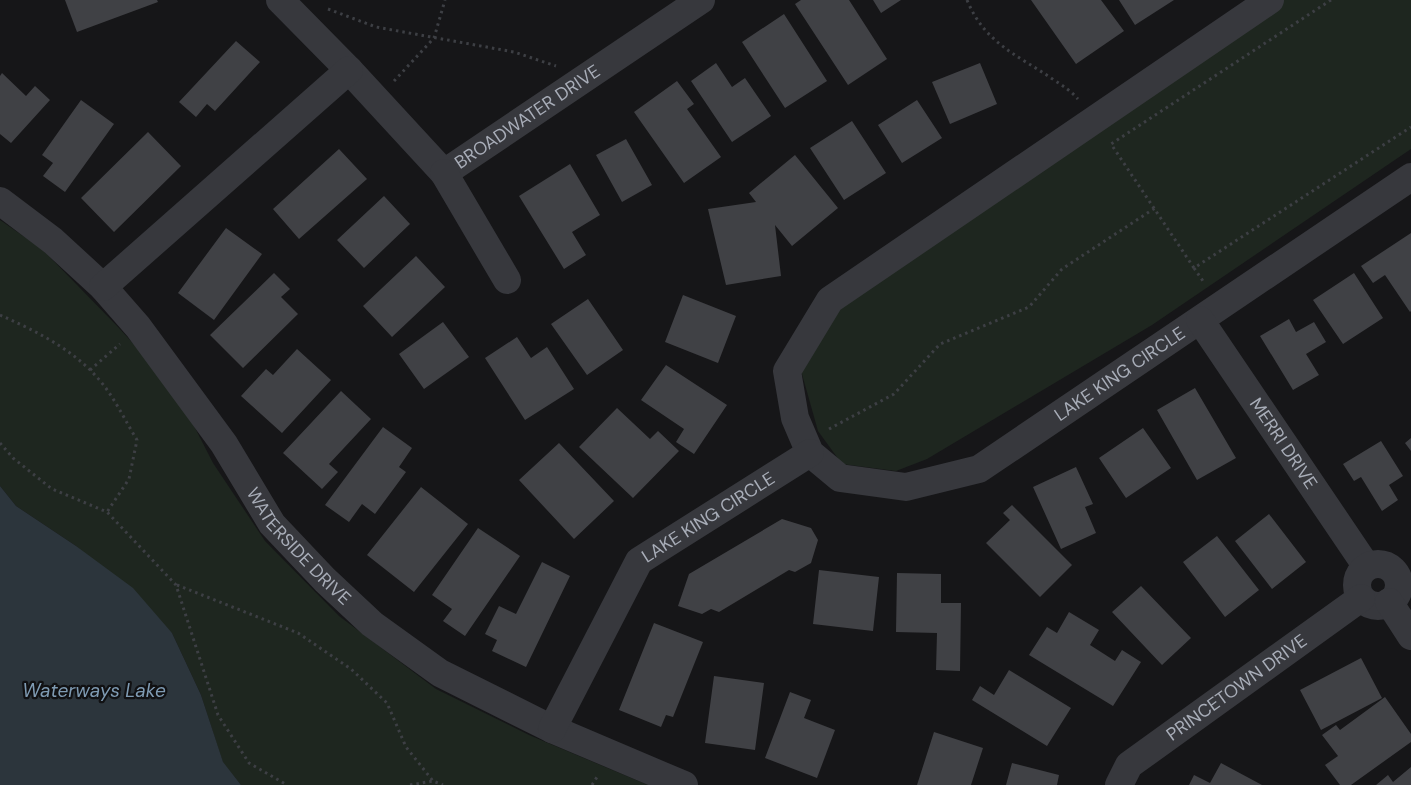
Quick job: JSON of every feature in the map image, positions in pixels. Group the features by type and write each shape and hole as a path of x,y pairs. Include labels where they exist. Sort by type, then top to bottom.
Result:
{"street":[{"name":"BROADWATER DRIVE","path":"280,0 376,98 444,173 701,0"},
{"name":"LAKE KING CIRCLE","path":"1270,0 830,300 787,371 794,418 810,453 840,478 906,487 979,469 1411,177"},
{"path":"103,287 349,70"},
{"path":"444,173 507,280"},
{"name":"WATERSIDE DRIVE","path":"0,201 53,241 103,287 138,328 224,444 272,524 325,580 372,624 440,673 552,729 684,785"},
{"name":"MERRI DRIVE","path":"1200,320 1367,567"},
{"name":"LAKE KING CIRCLE","path":"552,729 639,561 810,453"},
{"path":"1379,564 1404,570 1396,595 1389,602 1373,605 1361,598 1358,592 1358,579 1367,567 1379,564"},
{"name":"PRINCETOWN DRIVE","path":"1119,785 1129,765 1361,598"},
{"path":"1389,602 1411,636"}],"path":[{"path":"376,98 386,90 434,38 445,0"},
{"path":"967,0 986,33 1004,49 1073,93 1094,120"},
{"path":"1331,0 1111,144 1194,268 1411,128"},
{"path":"324,7 376,27 514,52 586,78"},
{"path":"810,453 828,429 894,394 940,344 1029,308 1062,269 1154,208"},
{"path":"0,315 58,343 90,370 104,387 137,440 129,479 106,512"},
{"path":"90,370 138,328"},
{"path":"0,443 13,458 52,489 106,512 176,585 298,633 351,670 387,703 406,747 432,781"},
{"path":"176,585 218,715 249,763 287,785"},
{"path":"410,785 432,781 443,785"}],"shaded area":[{"path":"1283,0 1411,0 1411,149 1152,325 927,459 896,471 842,464 818,431 800,367 840,302"},
{"path":"0,220 42,249 175,389 213,463 265,541 339,616 436,689 529,735 648,785 241,785 223,763 201,695 172,633 76,546 16,506 0,486"}],"water":[{"name":"Waterways Lake","path":"0,486 16,506 76,546 133,588 172,633 201,695 223,762 241,785 0,785"}],"building":[{"path":"65,0 157,0 158,2 77,32"},
{"path":"801,0 849,0 887,59 848,85 795,4"},
{"path":"873,0 901,0 881,13"},
{"path":"1031,0 1101,0 1124,31 1076,64"},
{"path":"1119,0 1174,0 1135,25"},
{"path":"784,14 827,81 785,108 742,42"},
{"path":"236,41 260,62 215,111 207,104 196,117 179,102"},
{"path":"716,63 732,87 745,78 771,116 732,142 691,81"},
{"path":"980,63 997,104 950,124 932,82"},
{"path":"2,73 26,96 35,86 50,100 11,143 0,134 0,76"},
{"path":"677,81 694,104 687,109 721,157 684,183 634,112"},
{"path":"81,100 114,124 65,192 43,176 53,163 42,155"},
{"path":"917,100 942,138 902,163 878,125"},
{"path":"852,121 886,173 844,200 810,148"},
{"path":"148,132 181,166 114,232 81,198"},
{"path":"626,139 652,185 622,202 596,155"},
{"path":"339,149 367,179 299,239 273,209"},
{"path":"795,155 838,208 792,246 775,225 781,276 726,285 708,209 756,202 749,193"},
{"path":"570,164 600,215 572,232 586,255 564,269 519,196"},
{"path":"384,196 410,224 364,268 337,240"},
{"path":"226,228 262,254 214,320 178,293"},
{"path":"1411,233 1410,312 1385,275 1373,283 1361,266"},
{"path":"416,256 445,287 392,337 363,306"},
{"path":"274,273 290,289 281,297 298,314 243,368 210,335"},
{"path":"1354,273 1383,318 1343,344 1313,300"},
{"path":"683,295 736,316 718,363 665,342"},
{"path":"588,299 623,350 587,375 551,324"},
{"path":"1289,319 1296,332 1314,322 1326,342 1306,354 1319,375 1293,390 1260,336"},
{"path":"443,322 469,357 424,389 399,354"},
{"path":"517,337 531,358 547,347 574,389 525,420 485,358"},
{"path":"297,349 331,380 282,433 241,396 266,369 273,375"},
{"path":"666,365 727,405 694,454 676,442 684,429 641,400"},
{"path":"1195,388 1236,458 1197,480 1157,410"},
{"path":"341,391 371,419 329,464 338,472 322,489 283,453"},
{"path":"617,408 650,439 658,431 679,451 633,498 579,447"},
{"path":"383,427 412,448 399,467 406,472 375,514 362,504 349,522 325,505"},
{"path":"1143,428 1171,468 1126,498 1099,458"},
{"path":"1411,438 1411,451 1405,443"},
{"path":"1381,441 1403,476 1389,485 1398,500 1382,511 1361,477 1354,481 1343,464"},
{"path":"559,443 614,501 574,539 519,480"},
{"path":"1076,467 1093,504 1085,507 1096,533 1061,549 1033,487"},
{"path":"421,487 468,524 414,592 367,555"},
{"path":"1012,505 1072,565 1040,597 986,543 1010,520 1003,513"},
{"path":"1269,514 1306,562 1272,589 1235,541"},
{"path":"782,519 811,528 818,540 811,563 795,572 789,570 719,612 711,609 702,614 678,606 689,574"},
{"path":"478,528 520,556 465,636 443,621 452,609 432,595"},
{"path":"1217,536 1259,590 1225,617 1183,562"},
{"path":"542,562 570,576 526,667 492,651 497,640 485,634 499,606 516,614"},
{"path":"819,570 879,577 873,631 813,624"},
{"path":"897,573 941,574 941,603 961,603 960,671 936,670 937,633 896,632"},
{"path":"1141,586 1191,638 1162,665 1112,612"},
{"path":"1069,612 1099,630 1090,645 1115,661 1122,650 1141,662 1113,706 1029,655 1047,627 1057,633"},
{"path":"654,623 703,642 673,717 666,715 661,727 619,710"},
{"path":"1361,658 1382,698 1321,730 1300,690"},
{"path":"1009,670 1071,708 1047,746 972,700 980,686 994,695"},
{"path":"714,676 764,683 755,750 705,743"},
{"path":"790,692 811,700 804,718 835,730 817,778 765,758"},
{"path":"1385,697 1411,734 1411,742 1351,785 1340,785 1325,765 1338,756 1322,735 1336,725 1340,730"},
{"path":"934,732 983,748 971,785 917,785"},
{"path":"1012,763 1059,775 1057,785 1006,785"},
{"path":"1221,763 1262,785 1189,785 1194,775 1210,783"},
{"path":"1411,767 1411,785 1376,785 1388,775 1393,782"}]}
